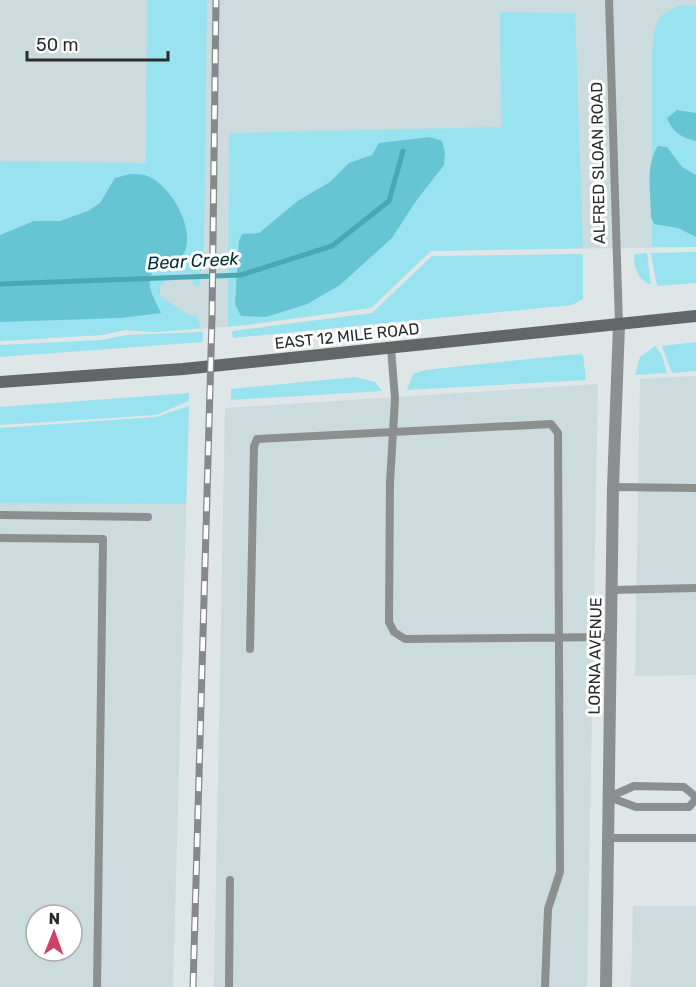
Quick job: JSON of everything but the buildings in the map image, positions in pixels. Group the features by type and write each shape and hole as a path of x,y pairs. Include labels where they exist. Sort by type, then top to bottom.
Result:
{"main road":[{"name":"EAST 12 MILE ROAD","path":"0,382 116,375 696,316"}],"street":[{"name":"LORNA AVENUE","path":"606,987 613,487 619,325"}],"lane":[{"name":"ALFRED SLOAN ROAD","path":"609,0 619,325"},
{"path":"391,348 395,399 388,580 389,622 394,632 405,639 612,638"},
{"path":"250,649 254,446 257,439 551,424 558,433 560,872 548,909 544,987"},
{"path":"613,487 696,488"},
{"path":"0,515 148,517"},
{"path":"0,538 103,539 97,987"},
{"path":"612,590 696,588"},
{"path":"634,786 684,787 696,798 689,807 636,807 609,797 634,786"},
{"path":"608,838 696,838"},
{"path":"229,987 230,880"}],"shaded area":[{"path":"0,0 696,0 696,247 431,251 371,308 249,325 157,332 125,330 102,335 0,341"},
{"path":"147,0 207,0 204,249 199,287 193,284 192,274 171,275 160,287 160,296 187,314 197,316 201,328 157,332 125,330 102,335 0,341 0,161 146,163"},
{"path":"682,5 696,6 696,247 652,247 652,54 654,36 657,22 661,17"},
{"path":"500,12 575,13 583,248 431,251 371,308 228,327 229,133 501,127"},
{"path":"677,110 696,113 696,141 678,134 669,123 667,118"},
{"path":"430,137 442,141 445,153 444,165 416,201 392,238 340,285 307,304 266,317 241,316 235,304 239,241 242,234 259,233 299,200 330,182 349,163 372,155 379,143"},
{"path":"658,146 667,147 682,167 696,175 696,237 678,228 654,224 651,217 650,171"},
{"path":"130,174 144,175 157,182 169,193 179,208 185,224 187,240 184,253 174,263 157,266 150,278 150,289 161,313 120,318 0,322 0,235 34,221 60,221 88,211 100,203 115,178"},
{"path":"696,252 696,283 657,286 651,253"},
{"path":"647,253 651,285 639,276 635,264 634,254"},
{"path":"583,254 583,299 572,305 233,338 232,331 372,313 432,256"},
{"path":"203,332 203,342 0,357 0,345 101,340 126,335"},
{"path":"696,342 696,371 672,373 662,346"},
{"path":"655,346 662,355 667,373 635,375 640,357"},
{"path":"583,355 586,380 407,390 413,374 425,370"},
{"path":"696,376 696,675 635,676 640,379"},
{"path":"355,377 375,382 382,391 231,400 231,389"},
{"path":"598,384 587,987 214,987 225,408"},
{"path":"189,393 189,401 156,415 0,425 0,407"},
{"path":"189,406 173,987 0,987 0,430 157,419"},
{"path":"189,406 186,504 0,503 0,428 156,417"},
{"path":"633,906 696,906 696,987 631,987"}],"waterway":[{"name":"Bear Creek","path":"0,284 241,275 332,246 389,201 403,151"}],"railway":[{"path":"193,987 212,318 216,0"}]}
